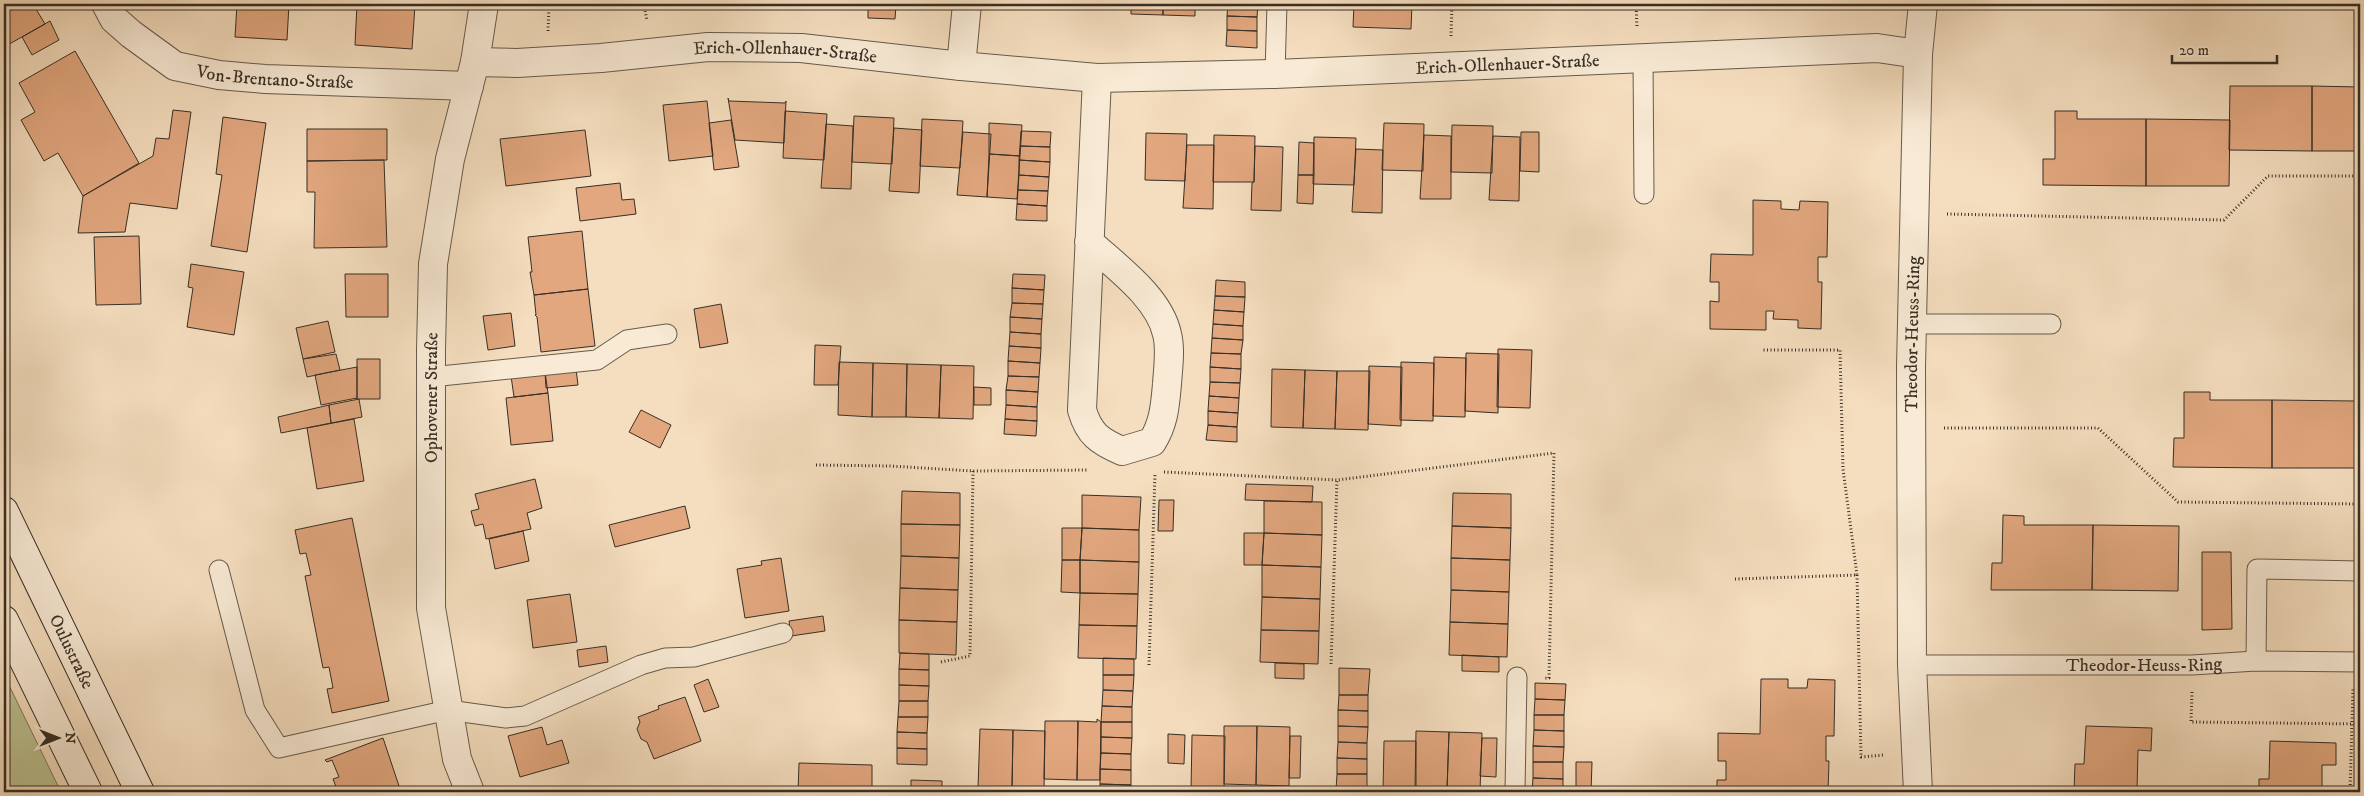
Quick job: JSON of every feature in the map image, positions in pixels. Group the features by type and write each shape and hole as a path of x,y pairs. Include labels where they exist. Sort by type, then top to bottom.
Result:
{"street":[{"name":"Von-Brentano-Straße","path":"106,4 114,19 131,34 175,66 219,76 265,79 472,74"},
{"name":"Ophovener Straße","path":"470,792 457,759 432,608 433,264 450,159 472,74 484,4"},
{"path":"961,66 967,4"},
{"name":"Theodor-Heuss-Ring","path":"1918,792 1912,665 1911,429 1918,54 1923,4"},
{"name":"Erich-Ollenhauer-Straße","path":"472,74 517,63 601,58 708,47 814,48 961,66 1097,78 1275,74 1877,48 1918,54"},
{"path":"1089,242 1150,299 1162,317 1168,335 1164,416 1160,429 1152,442 1122,451 1096,436 1086,426 1082,410 1089,242 1097,78"},
{"name":"Oulustraße","path":"4,510 140,792"},
{"path":"4,620 88,792"}],"lane":[{"path":"1275,74 1277,4"},
{"path":"1642,58 1644,194"},
{"path":"1912,324 2051,324"},
{"path":"432,377 597,360 627,340 667,334"},
{"path":"219,570 255,710 279,748 448,710 506,718 525,716 641,665 665,658 694,657 782,633"},
{"path":"2256,661 2257,570 2360,571"},
{"name":"Theodor-Heuss-Ring","path":"1912,665 2192,665 2256,661 2357,662"},
{"path":"1516,792 1517,677"}],"path":[{"path":"548,4 549,6 561,4"},
{"path":"1916,213 2224,220 2268,176 2360,176"},
{"path":"1761,350 1840,350 1842,469 1856,575 1861,757 1916,752"},
{"path":"1911,429 2098,428 2178,502 2360,504"},
{"path":"1146,472 1337,480 1554,453 1549,678 1517,677"},
{"path":"816,465 973,471 1089,470"},
{"path":"941,662 970,656 973,471"},
{"path":"1149,665 1155,472"},
{"path":"1331,664 1337,480"},
{"path":"1735,579 1856,575"},
{"path":"2350,792 2357,662"},
{"path":"2192,665 2191,722 2360,724"}],"green space":[{"path":"4,675 61,792 4,792"}],"building":[{"path":"4,4 33,4 45,24 4,47"},
{"path":"237,4 289,4 287,40 235,37"},
{"path":"357,4 415,5 412,49 355,45"},
{"path":"405,4 432,4 432,6"},
{"path":"908,4 908,6 855,5"},
{"path":"1131,4 1163,4 1163,15 1131,14"},
{"path":"1163,4 1195,4 1195,16 1163,15"},
{"path":"1195,4 1228,4 1227,7 1195,6"},
{"path":"1228,4 1258,4 1257,17 1227,16"},
{"path":"1354,4 1412,4 1411,29 1353,27"},
{"path":"868,5 896,6 895,19 868,18"},
{"path":"1227,16 1257,17 1257,31 1227,30"},
{"path":"50,21 59,40 32,55 22,37"},
{"path":"1227,30 1257,31 1257,48 1226,46"},
{"path":"75,51 139,163 83,196 58,153 44,161 21,120 35,112 19,83"},
{"path":"2230,86 2312,86 2312,151 2229,150"},
{"path":"2312,86 2360,87 2360,151 2312,151"},
{"path":"728,98 729,101 785,103 786,101 784,143 735,140"},
{"path":"707,101 713,156 669,161 663,105"},
{"path":"173,110 191,112 177,209 130,203 125,232 78,233 83,196 153,156 156,138 169,139"},
{"path":"785,111 827,114 824,160 783,158"},
{"path":"2055,111 2077,111 2077,119 2146,119 2146,186 2043,185 2043,159 2055,159"},
{"path":"854,116 894,118 892,164 852,162"},
{"path":"223,117 266,123 247,252 211,246 222,175 216,174"},
{"path":"922,119 963,121 960,168 920,166"},
{"path":"2146,119 2230,120 2229,186 2146,186"},
{"path":"731,120 739,167 714,170 709,123"},
{"path":"989,123 1022,125 1020,156 989,154"},
{"path":"1384,123 1424,124 1423,171 1382,170"},
{"path":"826,124 853,126 851,189 821,188"},
{"path":"1452,125 1493,126 1492,173 1451,172"},
{"path":"894,128 922,130 919,193 889,191"},
{"path":"307,129 387,129 387,160 307,161"},
{"path":"585,130 591,176 506,186 500,139"},
{"path":"1021,131 1051,132 1050,147 1020,146"},
{"path":"963,132 991,134 987,197 957,195"},
{"path":"1521,132 1539,132 1539,172 1520,171"},
{"path":"1146,133 1187,134 1185,181 1145,180"},
{"path":"1214,135 1255,136 1254,182 1213,182"},
{"path":"1424,135 1451,136 1451,199 1420,199"},
{"path":"1493,136 1520,137 1519,201 1489,200"},
{"path":"1314,137 1356,138 1354,185 1313,184"},
{"path":"1299,142 1314,143 1314,175 1298,175"},
{"path":"1187,145 1214,145 1213,209 1183,208"},
{"path":"1020,146 1050,147 1050,162 1019,160"},
{"path":"1255,146 1283,147 1281,211 1251,210"},
{"path":"1356,149 1383,150 1382,213 1352,212"},
{"path":"989,154 1020,156 1017,199 987,197"},
{"path":"384,160 387,247 314,248 315,192 307,192 307,161"},
{"path":"1019,160 1050,162 1049,177 1019,175"},
{"path":"1019,175 1049,177 1048,191 1018,190"},
{"path":"1298,175 1314,175 1313,204 1297,203"},
{"path":"620,183 622,200 634,199 636,214 580,221 576,188"},
{"path":"1018,190 1048,191 1047,206 1017,204"},
{"path":"1753,200 1781,201 1781,209 1799,210 1800,201 1828,202 1827,257 1818,257 1818,282 1822,282 1821,329 1798,328 1798,320 1773,319 1774,311 1766,311 1766,330 1710,329 1710,301 1719,302 1719,282 1710,282 1711,254 1753,255"},
{"path":"1017,204 1047,206 1047,221 1016,220"},
{"path":"582,231 588,289 534,295 530,272 532,272 528,237"},
{"path":"139,236 141,304 96,305 94,237"},
{"path":"191,264 244,272 234,335 187,327 193,288 188,287"},
{"path":"345,274 388,274 388,317 346,317"},
{"path":"1013,274 1045,275 1044,290 1012,288"},
{"path":"1216,280 1245,282 1245,297 1215,296"},
{"path":"1012,288 1044,290 1043,304 1012,303"},
{"path":"588,289 595,346 541,352 534,295"},
{"path":"1215,296 1245,297 1244,312 1214,310"},
{"path":"1012,303 1043,304 1042,319 1010,317"},
{"path":"721,304 728,343 700,348 694,309"},
{"path":"1214,310 1244,312 1243,326 1213,324"},
{"path":"511,313 515,346 488,350 483,316"},
{"path":"1010,317 1042,319 1041,334 1010,332"},
{"path":"328,321 335,352 303,359 296,328"},
{"path":"1213,324 1243,326 1243,340 1212,338"},
{"path":"1010,332 1041,334 1041,348 1009,346"},
{"path":"1212,338 1243,340 1241,354 1211,353"},
{"path":"815,345 841,346 838,385 814,385"},
{"path":"1009,346 1041,348 1040,363 1008,361"},
{"path":"1498,349 1532,350 1530,408 1497,407"},
{"path":"1211,353 1241,354 1241,369 1210,367"},
{"path":"1466,353 1499,354 1498,413 1465,411"},
{"path":"336,354 340,370 307,377 303,359"},
{"path":"1434,357 1466,358 1465,417 1433,416"},
{"path":"357,359 380,359 380,399 357,399"},
{"path":"1008,361 1040,363 1039,377 1008,376"},
{"path":"839,362 873,363 872,417 838,415"},
{"path":"1401,362 1434,363 1433,421 1400,420"},
{"path":"873,363 907,364 906,417 872,417"},
{"path":"907,364 941,365 939,418 906,417"},
{"path":"941,365 974,366 973,419 939,418"},
{"path":"1369,366 1402,367 1401,426 1368,424"},
{"path":"357,367 357,398 321,405 315,375"},
{"path":"1210,367 1241,369 1240,383 1210,382"},
{"path":"576,369 578,385 546,388 545,372"},
{"path":"1272,369 1305,370 1303,428 1271,427"},
{"path":"1305,370 1337,371 1335,429 1303,428"},
{"path":"1337,371 1370,371 1368,430 1335,429"},
{"path":"545,372 548,393 514,397 511,376"},
{"path":"1008,376 1039,377 1038,392 1006,390"},
{"path":"1210,382 1240,383 1239,398 1209,396"},
{"path":"974,387 991,388 991,405 974,405"},
{"path":"1006,390 1038,392 1037,407 1006,405"},
{"path":"2184,392 2210,392 2210,400 2272,400 2272,468 2173,467 2174,438 2184,438"},
{"path":"548,393 553,441 511,445 506,398"},
{"path":"1209,396 1239,398 1238,413 1208,411"},
{"path":"359,399 362,417 331,423 329,405"},
{"path":"2272,400 2356,401 2356,468 2272,468"},
{"path":"2356,401 2360,401 2360,468 2356,468"},
{"path":"329,405 331,423 281,433 278,417"},
{"path":"1006,405 1037,407 1037,421 1005,419"},
{"path":"641,410 671,425 660,448 629,432"},
{"path":"1208,411 1238,413 1237,427 1208,425"},
{"path":"354,419 364,481 317,489 307,428"},
{"path":"1005,419 1037,421 1036,436 1004,434"},
{"path":"1208,425 1237,427 1237,442 1206,440"},
{"path":"535,479 542,508 527,513 531,529 486,539 483,524 475,526 471,511 479,509 475,494"},
{"path":"1246,484 1313,486 1312,502 1245,500"},
{"path":"902,491 960,493 960,525 901,524"},
{"path":"1453,493 1511,494 1511,528 1452,526"},
{"path":"1082,495 1141,497 1139,530 1082,528"},
{"path":"1159,500 1174,500 1173,531 1158,531"},
{"path":"1264,501 1322,502 1322,535 1264,533"},
{"path":"685,506 690,528 615,547 609,525"},
{"path":"2003,515 2024,516 2024,525 2093,525 2092,590 1991,590 1992,563 2002,563"},
{"path":"352,518 389,701 332,713 327,689 333,688 329,667 323,668 305,576 311,575 306,553 300,554 295,530"},
{"path":"901,524 960,525 959,558 901,556"},
{"path":"2093,525 2179,526 2178,591 2092,590"},
{"path":"1452,526 1511,528 1510,560 1451,558"},
{"path":"1062,528 1082,528 1080,560 1062,560"},
{"path":"1082,528 1139,530 1139,562 1080,560"},
{"path":"523,531 529,561 495,569 489,539"},
{"path":"1244,533 1264,533 1262,565 1244,565"},
{"path":"1264,533 1322,535 1321,567 1262,565"},
{"path":"2202,552 2231,552 2232,629 2202,630"},
{"path":"901,556 959,558 958,590 900,588"},
{"path":"781,558 789,611 745,618 737,569 762,565 761,561"},
{"path":"1451,558 1510,560 1509,592 1451,590"},
{"path":"1062,560 1080,560 1080,593 1061,592"},
{"path":"1080,560 1139,562 1138,594 1080,593"},
{"path":"1262,565 1321,567 1320,599 1262,597"},
{"path":"900,588 958,590 957,622 899,620"},
{"path":"1451,590 1509,592 1508,624 1450,622"},
{"path":"1080,593 1138,594 1137,626 1079,625"},
{"path":"570,594 577,642 533,648 527,600"},
{"path":"1262,597 1320,599 1319,631 1261,630"},
{"path":"823,616 825,631 791,636 789,621"},
{"path":"899,620 957,622 956,655 899,653"},
{"path":"1450,622 1508,624 1507,657 1449,655"},
{"path":"1079,625 1137,626 1136,659 1078,658"},
{"path":"1261,630 1319,631 1318,664 1260,662"},
{"path":"606,646 608,662 579,667 577,650"},
{"path":"900,653 929,654 929,670 899,669"},
{"path":"1462,655 1499,657 1499,672 1462,671"},
{"path":"1103,658 1134,659 1134,675 1103,675"},
{"path":"1275,663 1304,664 1304,679 1275,678"},
{"path":"1339,668 1370,669 1368,695 1339,695"},
{"path":"899,669 929,670 929,686 899,685"},
{"path":"1103,675 1134,675 1133,691 1103,690"},
{"path":"708,679 719,707 704,712 694,685"},
{"path":"1761,679 1788,679 1788,688 1807,688 1808,679 1835,680 1834,736 1826,736 1826,761 1829,761 1828,792 1781,792 1781,790 1774,789 1774,792 1717,792 1717,780 1726,780 1726,761 1718,761 1718,733 1760,734"},
{"path":"1535,683 1566,684 1565,700 1535,699"},
{"path":"899,685 929,686 928,701 899,701"},
{"path":"1103,690 1133,691 1132,707 1102,706"},
{"path":"1339,695 1368,695 1368,711 1338,710"},
{"path":"685,697 701,741 654,759 647,742 641,739 637,729 640,722 638,717 659,709 658,706"},
{"path":"1535,699 1565,700 1564,715 1534,715"},
{"path":"899,701 928,701 928,717 898,717"},
{"path":"1102,706 1132,707 1132,722 1101,722"},
{"path":"1338,710 1368,711 1368,727 1338,726"},
{"path":"1534,715 1564,715 1564,731 1534,730"},
{"path":"898,717 928,717 927,733 897,732"},
{"path":"1097,719 1101,722 1100,780 1077,780 1078,721 1097,722"},
{"path":"1045,721 1078,721 1077,780 1044,779"},
{"path":"1101,722 1132,722 1132,738 1101,737"},
{"path":"1224,726 1257,726 1256,785 1224,784"},
{"path":"1257,726 1290,727 1289,786 1256,785"},
{"path":"1338,726 1368,727 1367,743 1338,742"},
{"path":"2086,726 2152,728 2151,751 2138,750 2137,792 2074,792 2075,764 2084,764"},
{"path":"542,727 547,745 562,740 569,763 520,777 508,736"},
{"path":"980,729 1013,730 1012,789 978,788"},
{"path":"1013,730 1045,731 1044,790 1012,789"},
{"path":"1534,730 1564,731 1564,747 1533,746"},
{"path":"1416,731 1449,732 1447,790 1415,789"},
{"path":"897,732 927,733 927,749 897,748"},
{"path":"1449,732 1482,733 1480,791 1447,790"},
{"path":"1168,734 1185,735 1184,764 1168,763"},
{"path":"1192,735 1225,736 1224,792 1191,792"},
{"path":"1290,736 1301,736 1300,778 1289,778"},
{"path":"1101,737 1132,738 1131,754 1101,753"},
{"path":"383,738 401,792 338,792 333,779 339,777 332,760 327,762 325,760"},
{"path":"1482,738 1497,738 1496,777 1480,776"},
{"path":"1384,741 1416,741 1416,792 1383,792"},
{"path":"2270,741 2336,743 2336,765 2322,765 2322,792 2259,792 2259,779 2269,779"},
{"path":"1338,742 1367,743 1367,759 1337,758"},
{"path":"1533,746 1564,747 1563,762 1533,762"},
{"path":"897,748 927,749 927,765 897,764"},
{"path":"1101,753 1131,754 1131,770 1100,769"},
{"path":"1337,758 1367,759 1367,774 1337,774"},
{"path":"1533,762 1563,762 1563,779 1533,778"},
{"path":"1576,762 1592,762 1591,792 1576,792"},
{"path":"799,763 872,765 872,792 798,792"},
{"path":"1100,769 1131,770 1131,785 1100,784"},
{"path":"1337,774 1367,774 1367,790 1336,790"},
{"path":"1533,778 1563,779 1563,792 1532,792"},
{"path":"911,780 942,781 942,792 911,792"},
{"path":"1100,784 1131,785 1130,792 1100,792"},
{"path":"1336,790 1367,790 1367,792 1336,792"}]}
